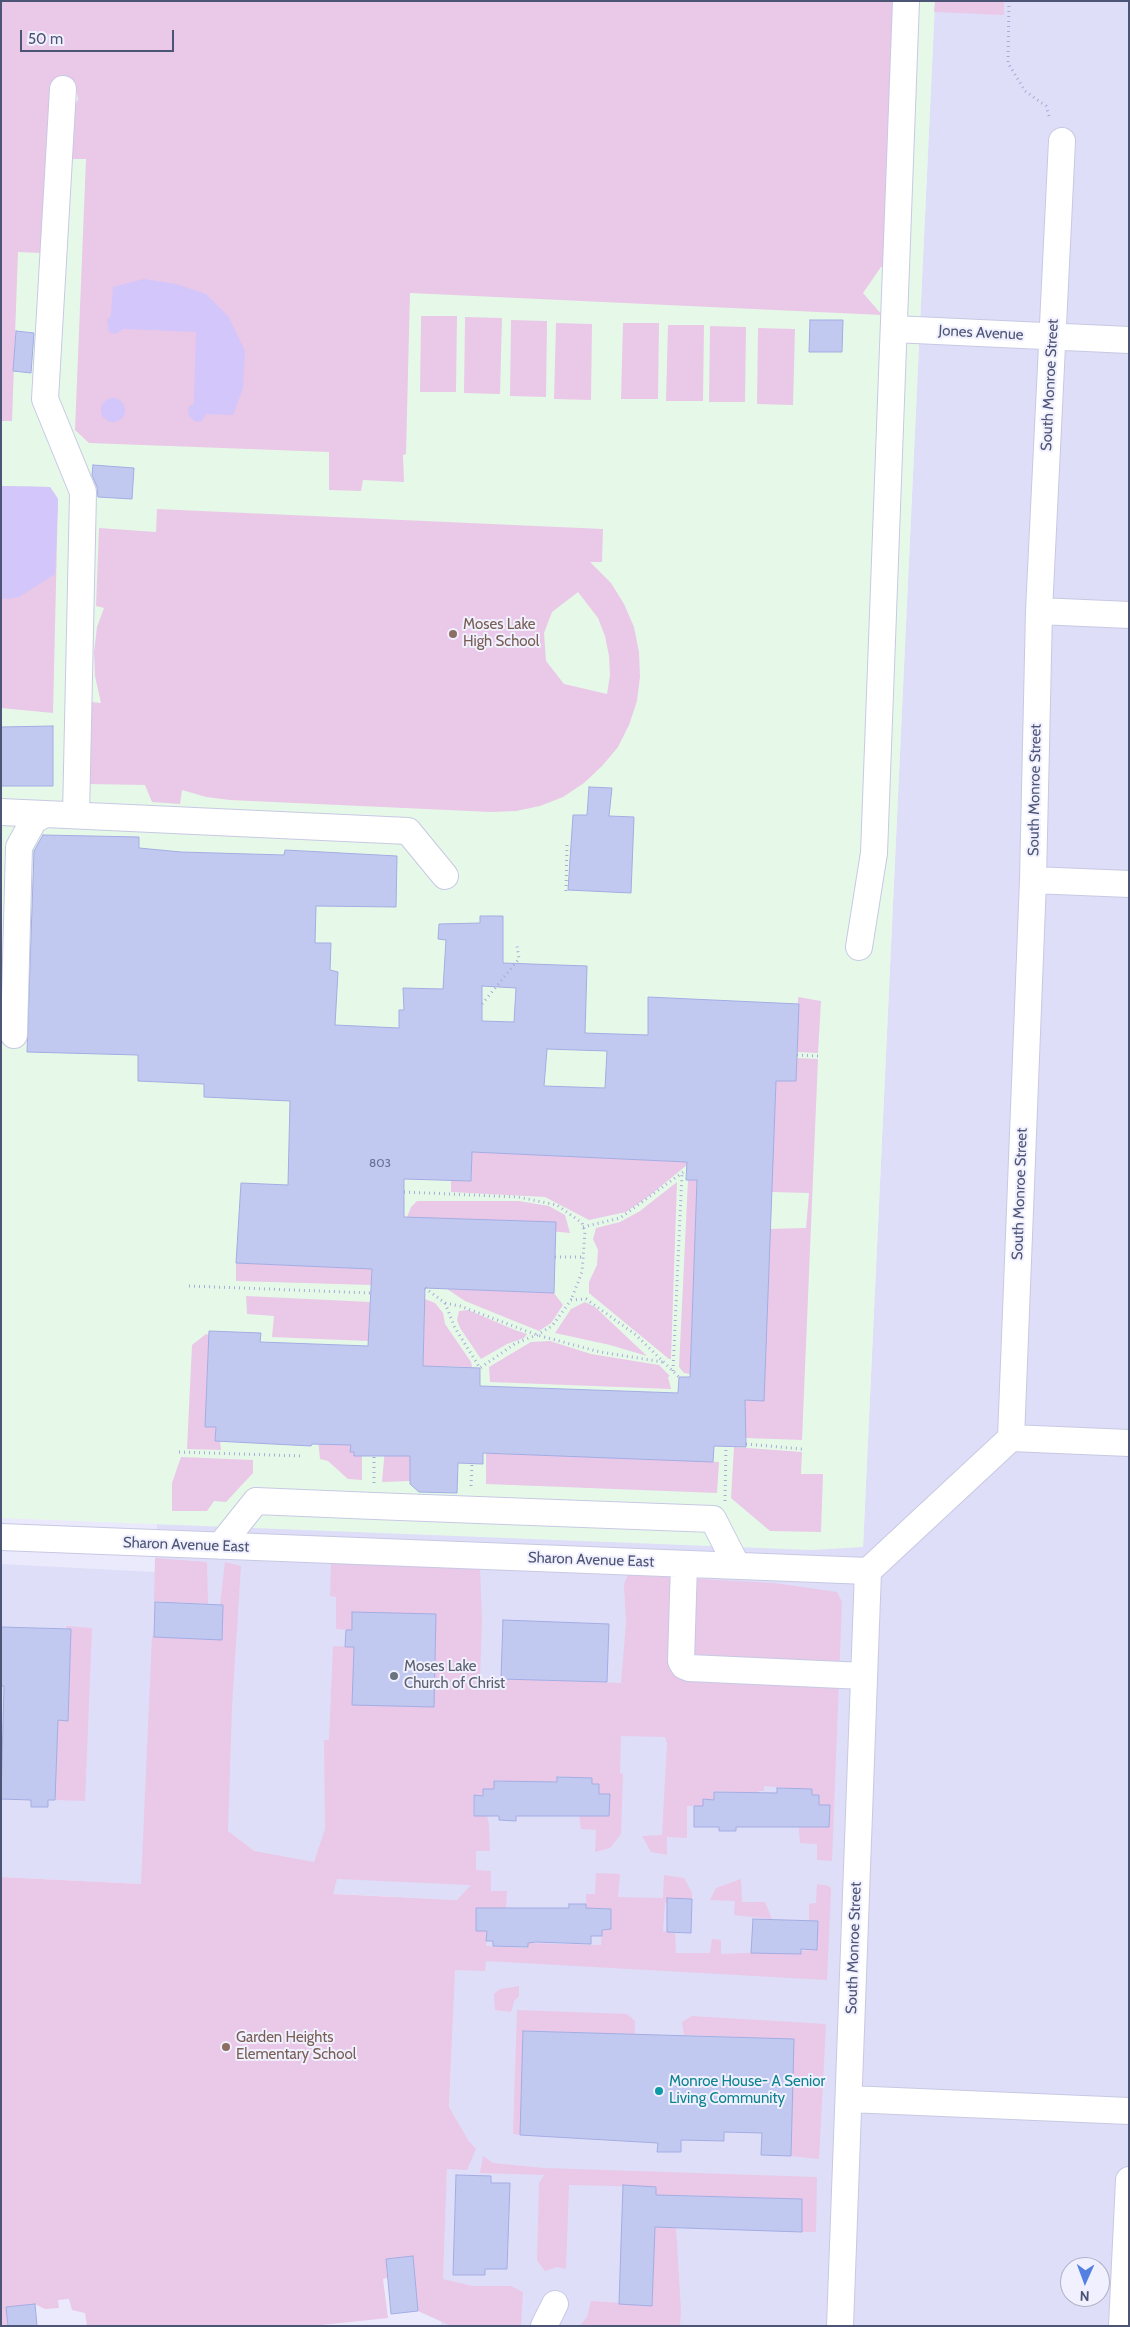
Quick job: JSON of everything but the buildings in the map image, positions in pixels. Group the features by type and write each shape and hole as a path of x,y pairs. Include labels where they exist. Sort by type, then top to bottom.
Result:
{"street":[{"path":"858,947 874,853 906,1"},
{"path":"63,89 44,399 83,492 76,815"},
{"name":"South Monroe Street","path":"1011,1438 1033,880 1039,611 1062,141"},
{"name":"Jones Avenue","path":"894,329 1129,340"},
{"path":"1039,611 1129,615"},
{"path":"1,812 408,830 444,876"},
{"path":"14,1034 19,847 34,820 45,814"},
{"path":"1033,880 1129,884"},
{"path":"868,1571 1011,1438 1129,1443"},
{"path":"220,1546 256,1501 364,1505 713,1519 737,1566"},
{"name":"Sharon Avenue East","path":"1,1537 868,1571"},
{"path":"684,1564 681,1661 684,1666 689,1668 864,1676"},
{"name":"South Monroe Street","path":"840,2326 868,1571"},
{"path":"849,2100 1129,2111"},
{"path":"1122,2326 1129,2180"}],"path":[{"path":"1010,1 1008,63 1025,91 1046,106 1050,119"},
{"path":"566,891 567,845"},
{"path":"482,1004 519,959 517,946"},
{"path":"797,1055 818,1056"},
{"path":"583,1227 620,1218 686,1170"},
{"path":"673,1372 682,1173"},
{"path":"404,1192 518,1197 557,1205 582,1223 585,1232 582,1272 571,1300 552,1326 537,1335 516,1343 480,1368 455,1328 445,1303"},
{"path":"555,1257 583,1257"},
{"path":"189,1286 371,1293"},
{"path":"425,1288 445,1303 460,1306 537,1335 600,1352 664,1362"},
{"path":"571,1300 586,1299 636,1335 679,1377"},
{"path":"746,1444 802,1449"},
{"path":"725,1506 726,1446"},
{"path":"179,1452 303,1456"},
{"path":"374,1457 374,1492"},
{"path":"471,1488 472,1463"}],"shaded area":[{"name":"Moses Lake High School","path":"1,1 935,1 863,1547 811,1550 1,1518"},
{"path":"1,1 915,1 902,258 881,267 863,293 882,315 410,293 406,454 403,455 404,482 363,480 361,491 329,490 329,452 89,443 75,430 86,159 70,159 71,113 78,99 75,82 59,77 54,91 41,253 18,252 12,421 1,421"},
{"path":"935,1 1129,1 1129,2326 441,2326 457,1900 1,1877 1,1564 155,1572 157,1524 863,1547"},
{"path":"935,1 1004,1 1004,15 934,12"},
{"path":"421,316 457,316 456,392 420,392"},
{"path":"465,317 502,318 500,394 464,393"},
{"path":"511,320 547,321 546,397 510,396"},
{"path":"556,323 592,324 591,400 554,399"},
{"path":"623,323 659,323 658,399 621,399"},
{"path":"668,325 704,325 703,401 666,401"},
{"path":"710,326 746,327 745,402 709,402"},
{"path":"758,328 795,329 793,405 757,404"},
{"path":"1,486 50,487 58,499 53,713 1,708"},
{"path":"157,509 603,529 602,562 590,562 611,583 624,604 634,627 639,652 640,677 637,701 629,725 618,747 584,783 563,797 540,806 516,811 491,812 230,800 206,797 182,790 180,804 152,802 145,785 88,784 92,702 101,703 95,676 94,652 97,627 104,608 96,606 99,528 156,532","holes":["578,592 598,618 605,636 609,656 610,675 607,694 564,684 546,661 544,633 552,612"]},
{"path":"798,997 821,1001 818,1053 797,1052"},
{"path":"797,1058 818,1059 802,1440 746,1438 746,1429 732,1429 770,1229 806,1228 809,1193 771,1192 776,1081"},
{"path":"472,1152 687,1162 687,1165 626,1212 589,1220 545,1197 451,1192 451,1180 471,1181"},
{"path":"688,1180 697,1180 690,1374 684,1373 679,1367"},
{"path":"677,1182 671,1359 669,1359 589,1293 589,1282 597,1265 598,1250 593,1239 596,1228 620,1222 640,1211"},
{"path":"417,1201 519,1201 549,1206 565,1215 570,1233 407,1217 411,1207"},
{"path":"236,1263 372,1269 371,1285 236,1281"},
{"path":"447,1289 554,1293 563,1305 551,1323 539,1331 465,1301"},
{"path":"246,1296 370,1302 368,1341 272,1337 274,1316 247,1314"},
{"path":"425,1299 435,1303 443,1313 445,1324 471,1362 472,1367 423,1366"},
{"path":"585,1302 595,1307 647,1356 610,1345 555,1333 571,1309"},
{"path":"468,1310 527,1334 524,1338 507,1344 481,1359 460,1328 457,1320 459,1311"},
{"path":"206,1334 209,1335 205,1427 216,1427 215,1441 220,1441 221,1450 187,1449 192,1345"},
{"path":"550,1341 591,1354 659,1365 670,1376 668,1377 671,1389 490,1382 489,1367 531,1342"},
{"path":"318,1440 351,1445 350,1452 354,1452 354,1456 362,1456 362,1480 348,1479 328,1461 320,1459"},
{"path":"734,1447 802,1452 801,1474 823,1474 821,1532 770,1531 731,1498"},
{"path":"385,1448 410,1449 410,1481 382,1482"},
{"path":"486,1453 719,1462 717,1493 486,1484"},
{"path":"181,1457 253,1460 253,1473 226,1502 214,1501 207,1511 172,1511 172,1483"},
{"path":"155,1558 207,1562 208,1604 154,1601"},
{"path":"331,1561 480,1568 482,1621 480,1678 621,1683 626,1623 624,1584 628,1575 774,1583 837,1592 842,1602 832,1861 817,1860 817,1844 800,1843 799,1830 799,1826 829,1827 829,1805 819,1805 819,1795 812,1795 798,1789 764,1786 764,1791 758,1791 758,1799 737,1792 714,1791 714,1800 703,1800 703,1806 687,1806 687,1838 667,1837 667,1855 651,1852 642,1836 662,1835 667,1743 665,1737 621,1736 620,1773 623,1774 621,1834 610,1848 595,1852 596,1830 581,1829 579,1815 609,1816 610,1794 599,1794 599,1784 569,1785 569,1777 557,1776 557,1782 507,1787 507,1781 495,1780 494,1789 484,1789 483,1796 473,1795 473,1816 487,1816 489,1824 490,1851 476,1851 476,1870 491,1871 491,1891 507,1891 506,1909 476,1909 476,1930 487,1931 486,1946 528,1948 528,1943 601,1945 602,1930 611,1929 611,1909 586,1908 586,1894 595,1894 596,1873 620,1874 618,1897 663,1898 664,1875 684,1878 692,1893 692,1899 668,1898 665,1903 663,1931 675,1933 676,1953 710,1953 712,1939 721,1940 721,1954 817,1950 818,1921 809,1921 809,1904 816,1903 817,1884 829,1886 831,1889 827,1980 486,1961 485,1971 455,1970 449,2107 468,2140 476,2149 467,2170 447,2169 443,2279 472,2286 511,2286 523,2292 521,2326 451,2326 418,2311 412,2257 386,2259 387,2278 383,2279 388,2318 312,2326 87,2326 85,2313 72,2310 69,2299 58,2300 59,2308 45,2309 35,2304 7,2307 8,2326 1,2326 1,1877 141,1884 152,1636 222,1639 223,1605 220,1605 225,1562 241,1566 232,1706 228,1831 254,1851 314,1862 325,1829 324,1740 329,1740 333,1646 354,1647 434,1706 436,1614 353,1612 352,1630 336,1629 336,1597 330,1596","holes":["337,1879 471,1885 457,1900 333,1894"]},
{"path":"66,1626 92,1628 85,1801 55,1800 58,1720 68,1720 71,1629 67,1629"},
{"path":"741,1879 742,1902 765,1902 772,1919 734,1915 735,1901 710,1900 716,1888"},
{"path":"519,1986 519,1996 514,2001 511,2012 495,2010 494,1994 500,1989"},
{"path":"517,2010 627,2014 635,2021 635,2034 523,2031 520,2135 513,2134"},
{"path":"692,2016 826,2024 819,2159 791,2156 794,2039 684,2035 682,2022"},
{"path":"483,2156 493,2163 544,2168 817,2177 816,2232 802,2232 802,2199 677,2195 676,2228 681,2311 680,2326 580,2326 587,2317 591,2301 652,2305 656,2187 569,2185 566,2269 557,2267 545,2271 537,2260 539,2183 544,2175 480,2173"}],"sand":[{"path":"144,279 176,284 206,294 228,316 245,351 243,388 233,415 206,414 202,421 196,422 189,416 188,408 194,403 196,332 123,329 115,334 109,332 107,320 111,316 113,287"},
{"path":"113,398 122,401 125,410 122,419 113,422 104,419 101,410 104,401"},
{"path":"1,486 50,487 58,499 55,574 19,597 7,599 1,598"}],"place":[{"name":"Moses Lake High School","path":"453,634"},
{"name":"Moses Lake Church of Christ","path":"394,1676"},
{"name":"Garden Heights Elementary School","path":"226,2047"},
{"name":"Monroe House- A Senior Living Community","path":"659,2091"}]}
